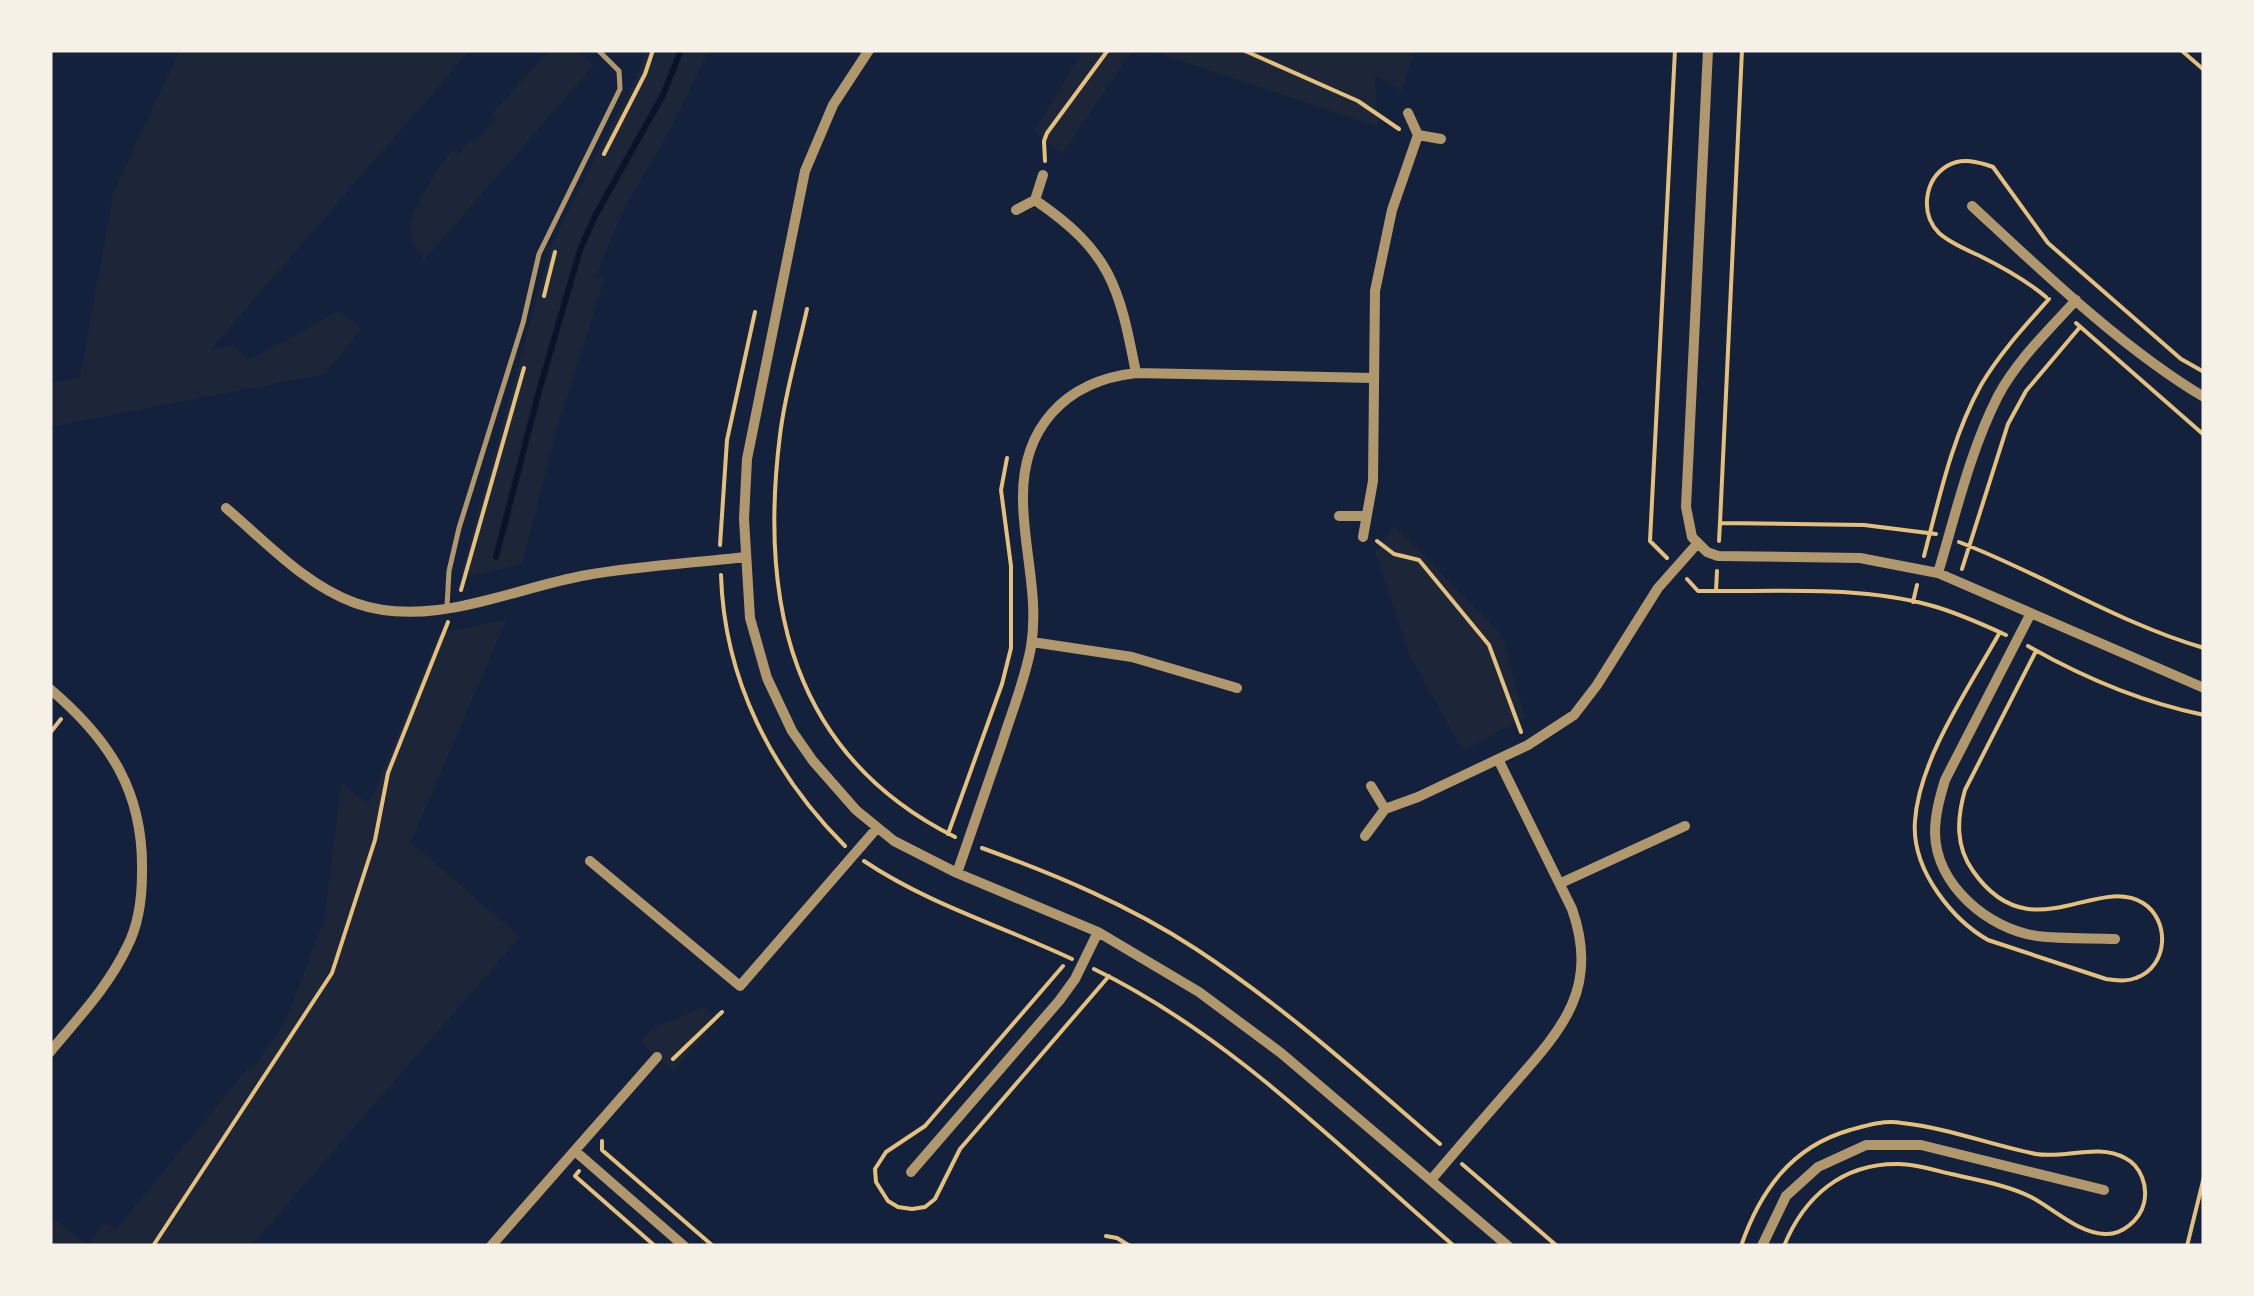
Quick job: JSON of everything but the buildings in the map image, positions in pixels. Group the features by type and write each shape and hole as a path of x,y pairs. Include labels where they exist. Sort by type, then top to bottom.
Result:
{"street":[{"path":"869,50 833,106 805,172 747,459 750,618 767,678 792,731 813,761 876,828 956,874 1098,932 1152,962 1230,1014 1508,1246"},
{"path":"1708,50 1686,507 1688,528 1697,544 1718,556 1860,558 1938,573 2101,646 2180,674 2204,678"},
{"path":"1364,537 1373,480 1374,310 1392,210 1418,136 1408,112"},
{"path":"1418,136 1441,138"},
{"path":"1016,210 1035,200 1043,175"},
{"path":"1035,200 1072,227 1103,262 1123,306 1136,373"},
{"path":"1972,206 2076,300 2204,397"},
{"path":"1938,573 1976,446 2000,394 2030,350 2076,300"},
{"path":"956,874 1021,686 1032,642 1033,582 1022,503 1035,439 1052,411 1075,391 1100,379 1136,373 1373,378"},
{"path":"226,508 305,574 351,601 397,611 451,608 592,574 746,557"},
{"path":"1340,516 1366,516"},
{"path":"1365,836 1385,808 1418,797 1558,728 1586,702 1643,608 1697,544"},
{"path":"2030,613 1945,780 1936,808 1935,837 1941,861 1968,902 2013,930 2038,936 2115,938"},
{"path":"1032,642 1132,657 1237,688"},
{"path":"2180,674 2204,688"},
{"path":"50,1052 108,982 130,943 142,894 143,842 133,796 112,754 52,694"},
{"path":"1431,1180 1557,1034 1577,994 1583,954 1580,934 1561,883 1498,759"},
{"path":"1371,786 1385,808"},
{"path":"1561,883 1686,826"},
{"path":"590,862 740,986 876,828"},
{"path":"911,1172 1059,1001 1075,979 1098,932"},
{"path":"492,1246 574,1151 661,1061"},
{"path":"1762,1246 1786,1196 1818,1167 1866,1145 1921,1145 2104,1190"},
{"path":"574,1151 684,1246"}],"lane":[{"path":"451,608 449,570 518,341 539,254 620,89 619,70 598,50"}],"path":[{"path":"599,163 645,74 653,50"},
{"path":"1043,175 1047,133 1108,50"},
{"path":"1243,50 1351,97 1418,136"},
{"path":"1675,50 1650,542 1698,591 1871,596 1931,605 2000,632 2073,672 2136,698 2204,715"},
{"path":"1720,523 1742,50"},
{"path":"2181,50 2204,70"},
{"path":"542,301 558,244"},
{"path":"807,308 780,432 775,577 786,637 807,694 839,742 889,794 948,834 1074,882 1193,947 1305,1028 1557,1246"},
{"path":"1949,612 2008,424 2026,391 2080,326 2204,435"},
{"path":"153,1246 332,972 375,840 388,773 451,608 527,356"},
{"path":"948,834 1002,684 1010,648 1011,566 1001,490 1008,458"},
{"path":"1364,537 1374,539 1394,554 1418,560 1489,645 1511,711 1528,746"},
{"path":"2000,632 1941,739 1923,785 1915,821 1917,850 1930,881 1949,908 1988,940 2106,979 2139,977 2159,954 2163,940 2156,914 2144,904 2118,897 2055,909 2020,908 1988,890 1966,859 1959,840 1958,812 1965,790 2036,651"},
{"path":"50,712 68,724"},
{"path":"50,733 62,720"},
{"path":"661,1061 722,1012"},
{"path":"1741,1246 1762,1196 1781,1170 1812,1146 1878,1122 1938,1129 2039,1155 2108,1151 2134,1163 2145,1190 2140,1214 2129,1226 2117,1233 2104,1234 2065,1219 2021,1193 1902,1163 1874,1166 1839,1177 1812,1196 1796,1216 1784,1246"},
{"path":"602,1138 602,1150 712,1246"},
{"path":"2187,1246 2204,1177"},
{"path":"1106,1236 1130,1246"}],"shaded area":[{"path":"180,50 470,50 211,349 233,345 249,360 339,311 362,328 325,374 50,427 50,383 80,377 114,191"},
{"path":"549,50 576,50 594,65 424,260 410,231 414,212 426,189 452,150 458,154 471,140 475,142 495,118 492,114"},
{"path":"646,50 709,50 672,126 623,211 596,276 604,280 556,432 522,564 471,576 461,574 551,247"},
{"path":"1083,50 1133,50 1062,154 1034,132"},
{"path":"1148,50 1415,50 1401,91 1375,75 1378,127"},
{"path":"1395,526 1502,635 1525,717 1463,751 1410,656 1375,552"},
{"path":"506,620 411,842 520,937 251,1246 50,1246 50,1216 87,1244 104,1223 116,1229 248,1068 251,1071 285,1023 325,918 341,782 369,805 439,633"},
{"path":"706,1007 717,1020 674,1071 640,1042 651,1029"}],"waterway":[{"path":"496,557 580,250 663,95 681,50"}]}
